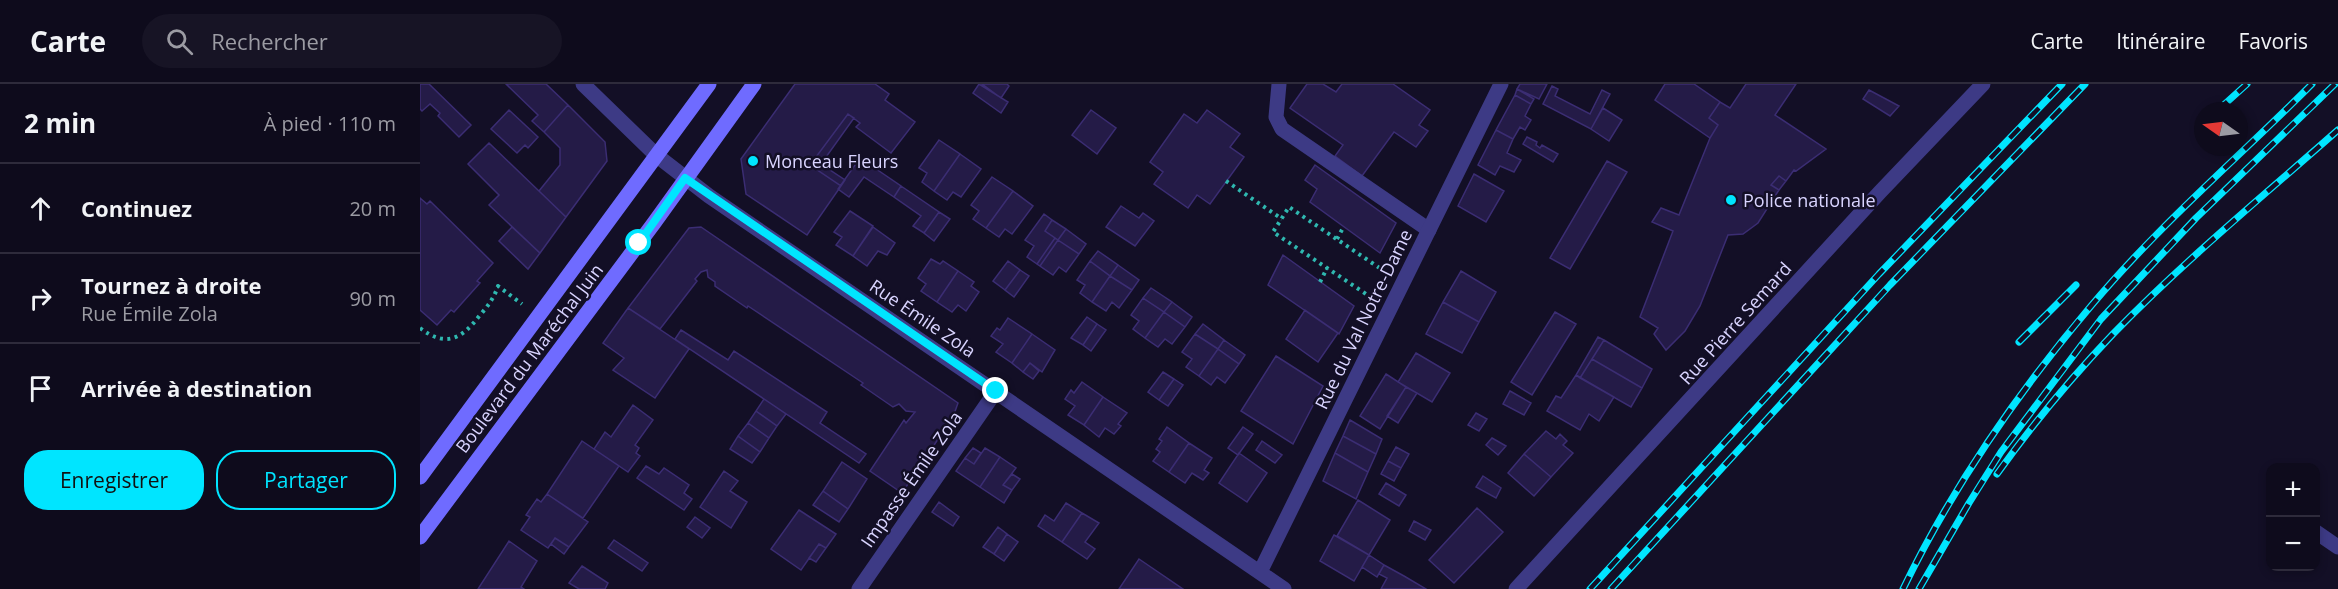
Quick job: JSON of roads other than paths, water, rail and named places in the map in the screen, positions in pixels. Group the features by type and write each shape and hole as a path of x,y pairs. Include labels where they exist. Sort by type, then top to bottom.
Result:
{"main road":[{"name":"Boulevard du Maréchal Juin","path":"420,477 709,84"},
{"name":"Boulevard du Maréchal Juin","path":"420,537 654,223 754,84"}],"street":[{"name":"Rue Émile Zola","path":"583,84 656,154 685,178 1284,589"},
{"path":"1279,84 1276,117 1282,129 1429,230"},
{"name":"Rue du Val Notre-Dame","path":"1260,572 1501,84"},
{"name":"Rue Pierre Semard","path":"1516,589 1880,192 1983,84"},
{"name":"Impasse Émile Zola","path":"859,589 996,391"},
{"path":"2320,535 2338,547"}],"railway":[{"path":"1590,589 1879,274 2062,84"},
{"path":"1611,589 1890,285 2085,84"},
{"path":"2227,102 2247,84"},
{"path":"1903,589 1943,514 1988,442 2064,339 2143,248 2312,84"},
{"path":"1919,589 2001,452 2101,319 2196,218 2335,84"},
{"path":"1997,474 2052,402 2113,334 2195,255 2338,130"},
{"path":"2019,342 2076,285"}],"place":[{"name":"Monceau Fleurs","path":"753,161"},
{"name":"Police nationale","path":"1731,200"}]}
